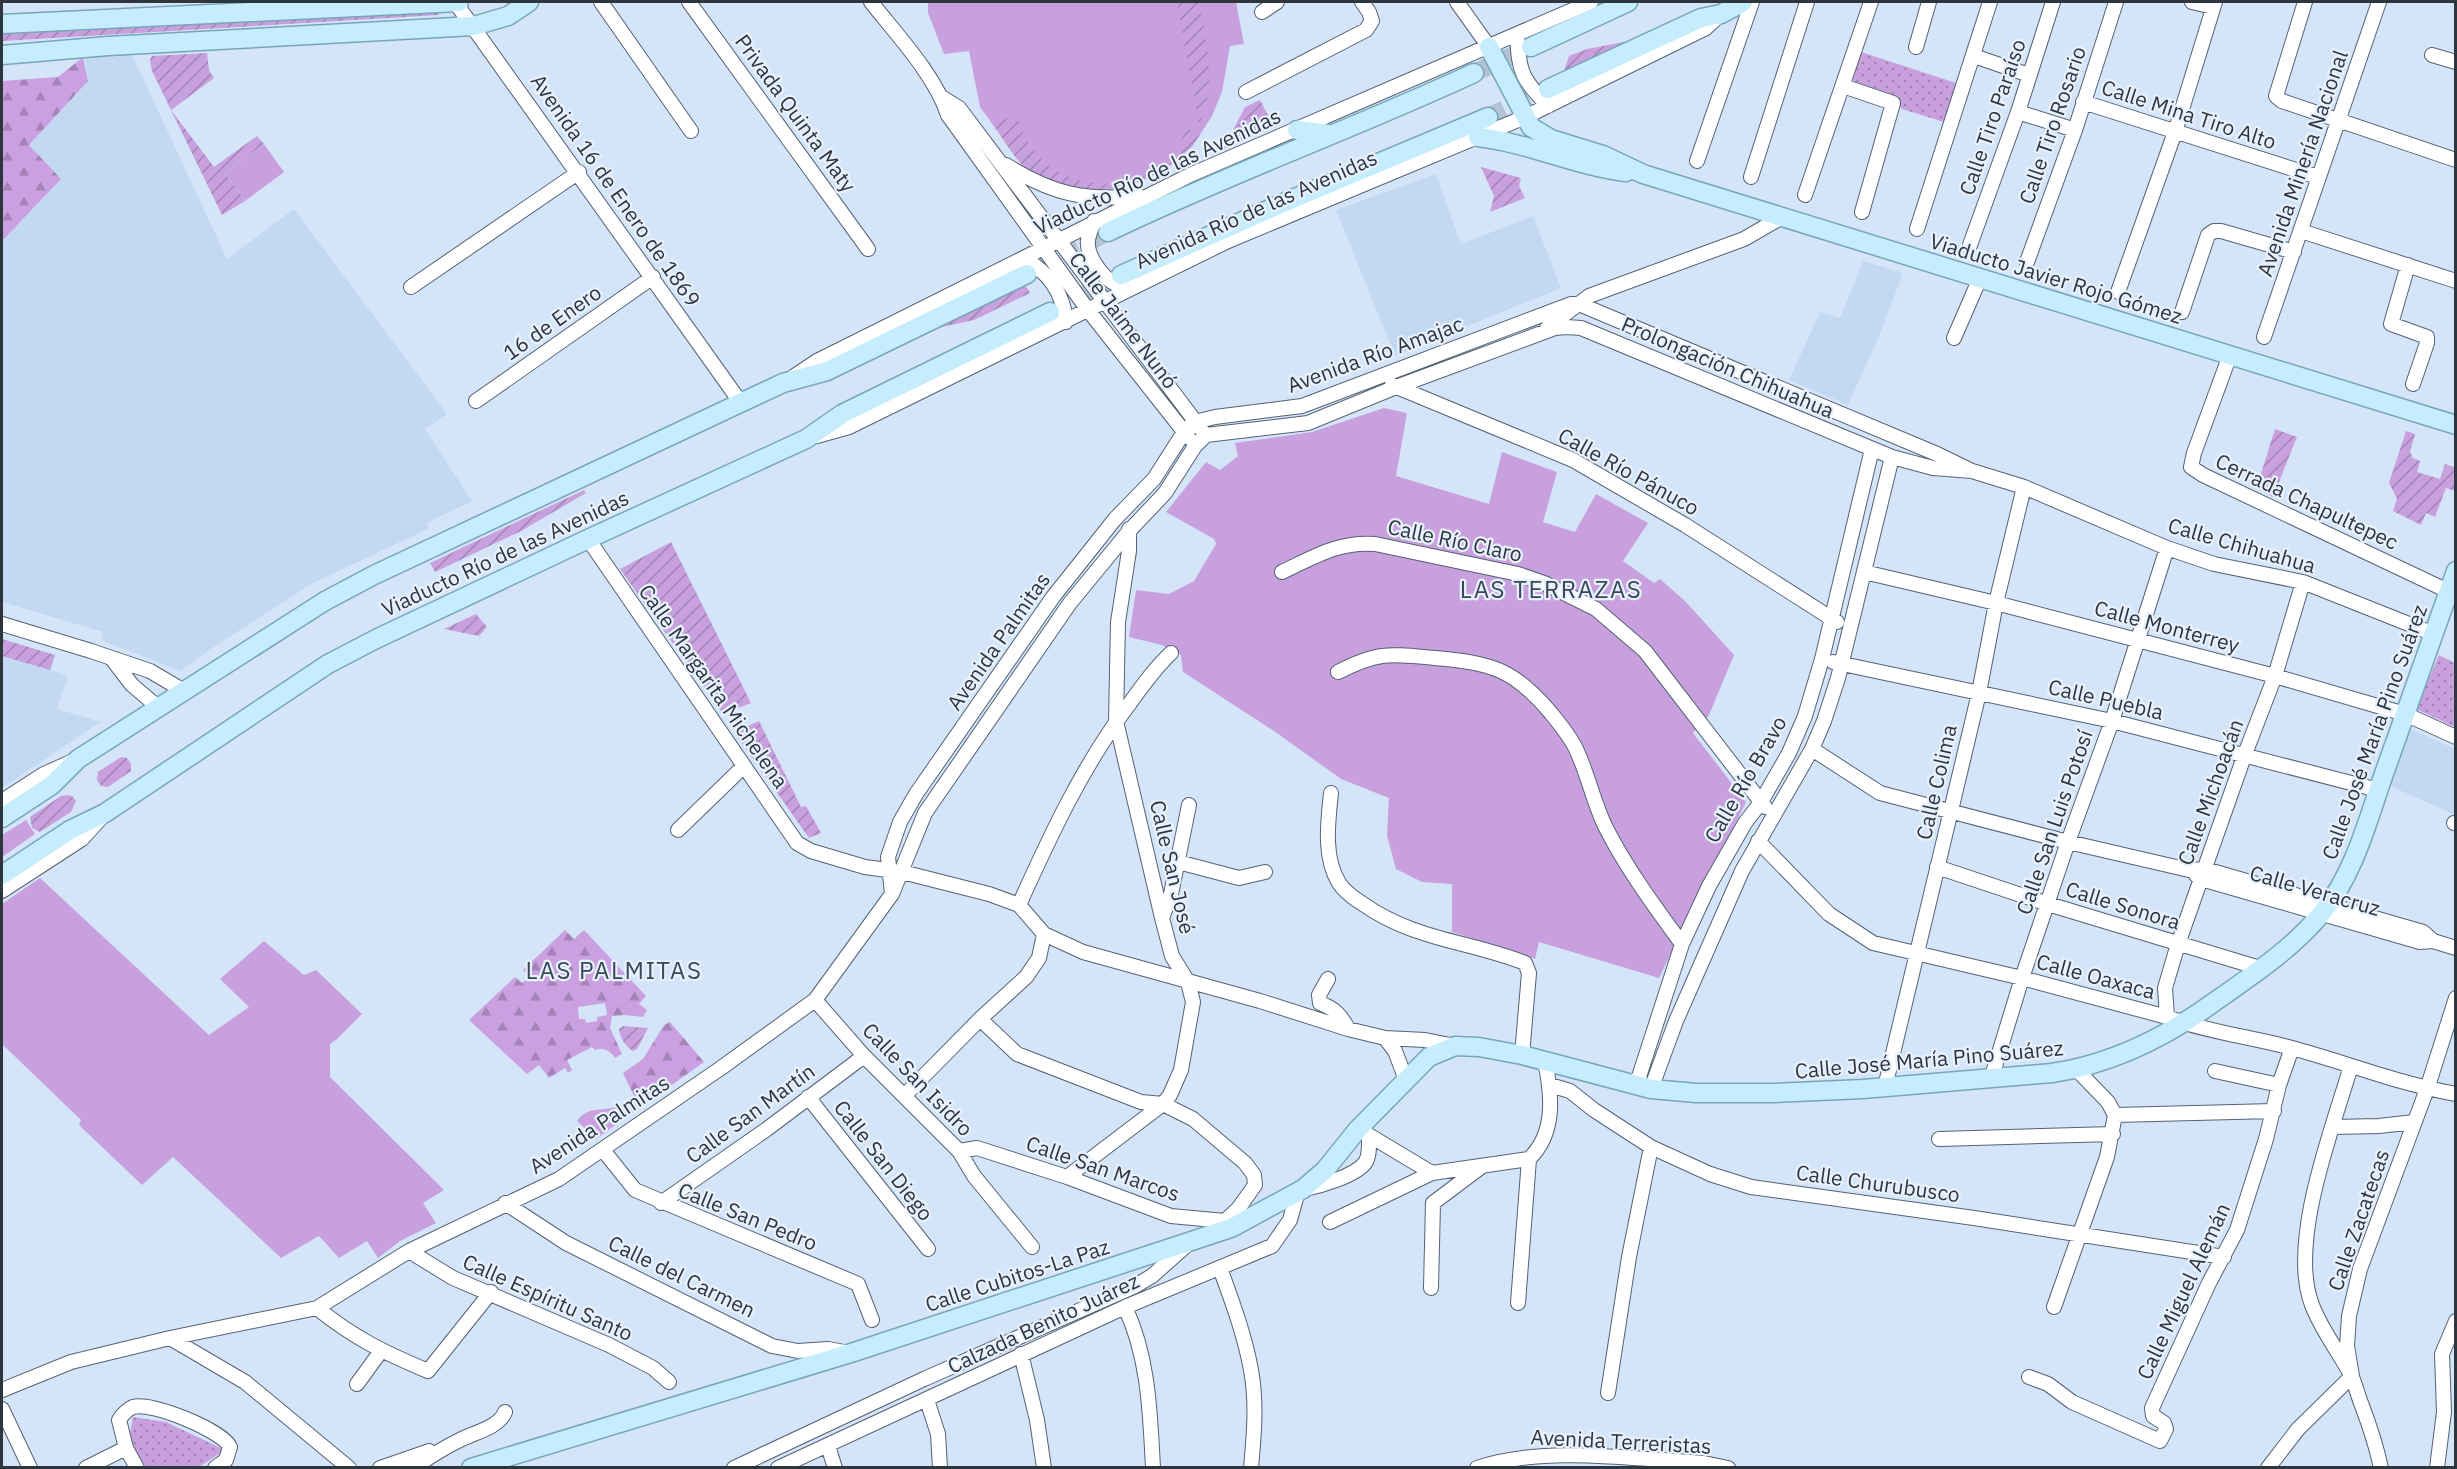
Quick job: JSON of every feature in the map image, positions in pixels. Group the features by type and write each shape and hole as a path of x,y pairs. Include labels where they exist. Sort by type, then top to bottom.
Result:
{"main road":[{"path":"2,24 211,8 457,2"},
{"path":"2,55 108,46 474,26 508,16 529,2"},
{"path":"1531,47 1628,2"},
{"path":"1548,98 1701,18 1721,14 1743,2"},
{"name":"Viaducto Javier Rojo Gómez","path":"1489,47 1531,127 1542,135 1603,155 1643,174 2456,425"},
{"name":"Viaducto Río de las Avenidas","path":"1101,227 1167,204 1275,157 1401,107 1474,73"},
{"path":"1121,275 1290,200 1488,117"},
{"path":"1275,157 1293,132 1331,134"},
{"name":"Viaducto Javier Rojo Gómez","path":"1478,137 1509,142 1599,169 1643,174"},
{"path":"1290,200 1332,197 1358,171"},
{"name":"Viaducto Río de las Avenidas","path":"2,818 52,785 78,759 325,601 374,575 783,383 827,371 1024,266"},
{"name":"Viaducto Río de las Avenidas","path":"2,874 70,830 105,813 328,664 588,539 806,439 842,414 1050,312"},
{"name":"Calle José María Pino Suárez","path":"1522,1055 1643,1088 1695,1093 1775,1093 1885,1087 2076,1069 2116,1056 2185,1023 2263,969 2325,908 2337,892 2368,827 2378,790 2456,571"},
{"name":"Calle Cubitos-La Paz","path":"471,1467 851,1353 1190,1243 1300,1190 1325,1170 1363,1132 1406,1080 1429,1057 1455,1046 1479,1047 1522,1055"}],"street":[{"name":"Avenida 16 de Enero de 1869","path":"457,2 741,403"},
{"path":"601,2 691,131"},
{"name":"Privada Quinta Maty","path":"689,2 868,249"},
{"name":"Calle Jaime Nunó","path":"871,2 943,98 948,115 1088,310 1195,446"},
{"path":"1262,12 1276,2"},
{"path":"1246,92 1366,30 1372,21 1370,12 1362,2"},
{"path":"1457,2 1489,47"},
{"name":"Viaducto Río de las Avenidas","path":"1024,266 1043,248 1058,240 1101,227 1147,195 1591,2"},
{"path":"1697,161 1752,2"},
{"path":"1751,177 1808,2"},
{"path":"1805,195 1871,2"},
{"path":"1916,47 1929,2"},
{"path":"1917,229 1990,2"},
{"name":"Calle Tiro Paraíso","path":"1970,245 2018,112 2053,2"},
{"name":"Calle Tiro Rosario","path":"2027,262 2075,130 2116,2"},
{"path":"2118,292 2175,132 2214,4 2193,2"},
{"path":"2305,2 2276,96 2282,101 2456,160"},
{"name":"Avenida Minería Nacional","path":"2264,337 2379,2"},
{"path":"1517,35 1518,64 1525,79 1548,98"},
{"path":"2432,55 2456,62"},
{"path":"1974,56 2029,75"},
{"path":"1843,86 1893,103 1862,212"},
{"name":"Calle Jaime Nunó","path":"943,98 959,108 1206,435"},
{"name":"Avenida Río de las Avenidas","path":"806,439 849,427 1228,241 1526,117 1548,98"},
{"name":"Calle Mina Tiro Alto","path":"2083,102 2318,177"},
{"path":"2018,112 2075,130"},
{"path":"999,161 1035,183 1065,193 1105,199 1147,195"},
{"path":"411,287 579,172"},
{"name":"Avenida Río Amajac","path":"1539,334 1589,296 1744,239 1782,217"},
{"path":"1101,227 1088,240 1088,252 1106,277 1117,285 1138,284"},
{"path":"2182,312 2208,235 2214,231 2294,252"},
{"path":"2301,231 2456,281"},
{"path":"2408,265 2391,324 2427,337 2413,384"},
{"path":"1024,266 1044,270 1060,296 1066,322"},
{"name":"16 de Enero","path":"476,401 653,277"},
{"path":"1954,338 1980,278"},
{"name":"Avenida Río Amajac","path":"1195,422 1215,417 1302,406 1561,306 1579,304"},
{"name":"Prolongación Chihuahua","path":"1579,304 1866,423"},
{"name":"Avenida Río Amajac","path":"1206,435 1297,426 1539,334 1567,327"},
{"name":"Prolongación Chihuahua","path":"1567,327 1581,328 1872,449"},
{"name":"Cerrada Chapultepec","path":"2230,356 2194,453 2191,467 2203,475 2448,591"},
{"name":"Calle Río Pánuco","path":"1373,378 1573,460 1685,525 1831,619 1850,628"},
{"path":"1184,432 1195,422"},
{"name":"Calle Chihuahua","path":"1866,423 1972,471 2024,487 2166,548 2214,564 2303,582 2434,634"},
{"name":"Avenida Palmitas","path":"896,871 888,857 900,822 916,794 1053,597 1116,519 1154,479 1184,432"},
{"path":"1195,446 1206,435"},
{"name":"Avenida Palmitas","path":"2,1390 71,1362 170,1338 317,1308 409,1251 559,1179 721,1068 815,1000 892,894 896,871 925,813 1070,603 1130,530 1165,493 1195,446"},
{"name":"Calle Chihuahua","path":"1872,449 1933,468 1972,471"},
{"name":"Calle Río Bravo","path":"1643,1088 1682,944 1708,886 1745,823 1761,802 1797,735 1822,659 1872,449"},
{"name":"Calle Río Bravo","path":"1643,1088 1758,841 1812,749 1824,721 1841,664 1892,457"},
{"name":"Calle Colima","path":"1885,1087 1979,693 1996,603 2024,487"},
{"path":"1116,519 1130,530"},
{"name":"Calle San José","path":"1067,1177 1164,1104 1180,1070 1193,1002 1188,982 1172,956 1116,721 1118,622 1130,530"},
{"name":"Calle Margarita Michelena","path":"588,539 797,843 810,851 865,867 896,871"},
{"name":"Calle Río Claro","path":"1282,572 1344,544 1375,544 1518,574 1571,596 1596,609 1644,651 1773,817"},
{"name":"Calle San Luis Potosí","path":"1992,1076 2022,978 2112,721 2166,548"},
{"name":"Calle Monterrey","path":"1864,572 1996,603 2275,676 2405,714 2456,737"},
{"name":"Calle Michoacán","path":"2167,1017 2165,988 2178,944 2275,676 2303,582"},
{"path":"2,624 150,671 184,690"},
{"path":"1019,905 1058,817 1091,759 1116,721 1157,667 1171,653"},
{"path":"1338,672 1374,656 1397,654 1487,665 1504,671 1530,689 1559,723 1576,748 1609,833 1654,907 1682,944"},
{"path":"112,659 132,685 158,707"},
{"name":"Calle Puebla","path":"1822,659 2112,721 2378,790"},
{"name":"Calle Veracruz","path":"1812,749 1880,793 2068,842 2189,870 2325,908 2420,942 2433,941 2456,948"},
{"path":"2,801 44,774 78,759"},
{"path":"678,830 743,767"},
{"path":"1331,793 1328,849 1339,884 1354,898 1377,914 1407,929 1525,963 1529,973 1522,1055"},
{"path":"1162,918 1171,894 1189,805"},
{"path":"2,891 82,839 105,813"},
{"name":"Calle Oaxaca","path":"1758,841 1829,914 1873,943 2022,978 2185,1023 2292,1048 2456,1094"},
{"path":"1178,862 1239,878 1265,872"},
{"name":"Calle Sonora","path":"1937,867 2049,904 2263,969"},
{"path":"896,871 989,894 1019,905 1044,934 1083,952 1260,1001 1348,1029 1385,1038 1425,1040 1455,1046"},
{"path":"904,1096 980,1019 1026,977 1039,958 1044,934"},
{"path":"1328,979 1319,995 1320,1002 1334,1008 1348,1029"},
{"name":"Calle Zacatecas","path":"2352,1376 2348,1346 2349,1316 2360,1269 2428,1085 2456,998"},
{"name":"Calle San Isidro","path":"815,1000 864,1056 960,1151 974,1176 1032,1247"},
{"path":"980,1019 1017,1054 1141,1102 1164,1104 1193,1119 1245,1163 1254,1175 1255,1185 1228,1224"},
{"path":"1385,1038 1395,1051 1406,1080"},
{"name":"Calle Miguel Alemán","path":"2029,1377 2048,1384 2072,1402 2160,1441 2166,1430 2164,1423 2153,1416 2152,1408 2209,1283 2237,1230 2292,1048"},
{"name":"Calle San Martín","path":"661,1203 767,1129 864,1056"},
{"path":"1330,1222 1432,1173 1529,1159 1539,1149 1546,1134 1551,1110 1550,1085 1545,1061"},
{"path":"2351,1066 2313,1196 2305,1260 2312,1305 2352,1376 2371,1426 2381,1467"},
{"path":"2054,1307 2082,1234 2113,1134 2115,1114 2108,1102 2076,1069"},
{"path":"2215,1071 2279,1085"},
{"name":"Calle Churubusco","path":"1550,1085 1570,1091 1594,1110 1651,1147 1710,1174 1751,1187 2082,1234 2224,1257"},
{"path":"2428,1085 2456,1086"},
{"name":"Calle San Diego","path":"808,1097 928,1249"},
{"path":"2115,1114 2274,1111"},
{"path":"2333,1127 2379,1126 2414,1122"},
{"path":"1363,1132 1432,1173"},
{"path":"1300,1190 1325,1185 1365,1163 1368,1155 1363,1132"},
{"path":"1939,1139 2113,1134"},
{"path":"1608,1393 1629,1257 1651,1147"},
{"name":"Calle San Marcos","path":"960,1151 977,1148 1067,1177 1171,1216 1228,1224"},
{"name":"Calle San Pedro","path":"603,1150 635,1190 661,1203 858,1284 872,1320"},
{"path":"1518,1303 1529,1159"},
{"path":"1431,1288 1433,1203 1483,1166"},
{"name":"Calzada Benito Juárez","path":"778,1467 927,1400 1021,1354 1272,1246 1290,1220 1300,1190"},
{"name":"Calle del Carmen","path":"505,1203 566,1243 772,1346 798,1351 828,1349 851,1353"},
{"path":"734,1467 1135,1286 1152,1276 1190,1243"},
{"name":"Calle Espíritu Santo","path":"409,1251 453,1278 491,1292 609,1345 653,1368 669,1382"},
{"path":"1221,1268 1251,1370 1255,1419 1251,1467"},
{"path":"317,1308 346,1331 381,1351 428,1371 491,1292"},
{"path":"1125,1308 1136,1330 1143,1357 1153,1467"},
{"path":"2437,1467 2444,1412 2442,1354 2456,1321"},
{"path":"170,1338 245,1382 349,1467"},
{"path":"357,1384 381,1351"},
{"path":"1021,1354 1037,1420 1044,1467"},
{"path":"2268,1467 2298,1429 2352,1376"},
{"path":"927,1400 938,1434 940,1467"},
{"path":"137,1467 126,1448 119,1420 133,1407 145,1406 164,1411 220,1435 231,1447 226,1460 215,1467"},
{"path":"2,1409 30,1467"},
{"path":"380,1467 457,1441 493,1425 503,1417 505,1412"},
{"path":"414,1467 457,1441"},
{"path":"828,1446 835,1467"},
{"path":"86,1467 126,1448"},
{"name":"Avenida Terreristas","path":"1477,1467 1498,1460 1532,1455 1598,1462 1704,1463 1728,1467"}],"shaded area":[{"path":"928,2 1236,2 1244,44 1230,46 1222,92 1212,116 1192,147 1164,170 1141,181 1117,189 1094,191 1026,169 980,107 969,51 944,54 928,13"},
{"path":"1177,2 1199,2 1205,34 1209,80 1208,95 1199,126"},
{"path":"436,8 439,15 2,41 2,34"},
{"path":"1626,43 1564,71 1569,56 1587,49"},
{"path":"129,48 227,259 294,209 447,414 425,429 472,501 427,523 428,529 313,583 180,671 101,640 103,632 2,602 2,241 61,179 29,145 88,81 84,52"},
{"path":"1861,52 1956,83 1944,122 1902,109 1891,95 1856,84 1853,79"},
{"path":"207,53 209,70 214,78 171,110 214,167 257,136 264,144 225,173 245,201 222,215 152,71 150,60 152,56"},
{"path":"1260,100 1274,127 1223,149 1245,107"},
{"path":"1017,116 1030,145 1046,164 1068,177 1097,184 1131,181 1146,175 1171,154 1189,123 1191,136 1200,135 1187,151 1171,164 1135,183 1095,190 1074,188 1054,183 1026,169 990,121"},
{"path":"264,144 284,172 245,201 225,173"},
{"path":"1481,167 1521,178 1519,186 1525,198 1490,212 1494,196"},
{"path":"1436,174 1461,244 1533,216 1561,288 1395,356 1336,210"},
{"path":"1863,261 1903,273 1878,339 1848,405 1789,380 1820,312 1840,318"},
{"path":"1023,282 1030,293 974,320 932,329"},
{"path":"1384,408 1407,413 1396,476 1489,504 1502,452 1557,472 1543,522 1575,532 1596,494 1648,523 1623,561 1654,583 1660,579 1686,602 1734,655 1709,715 1693,733 1746,802 1659,978 1539,942 1535,959 1452,932 1452,884 1422,882 1396,869 1387,836 1389,798 1341,779 1274,731 1183,672 1181,655 1162,645 1129,637 1136,590 1169,594 1194,581 1216,544 1214,539 1166,512 1206,462 1220,470 1238,456 1235,443 1312,432"},
{"path":"2275,429 2297,437 2273,497 2252,486 2254,479 2259,480"},
{"path":"2406,431 2415,434 2410,452 2413,458 2420,461 2417,472 2440,479 2445,464 2454,467 2455,462 2455,491 2446,488 2435,517 2426,513 2421,525 2393,511 2397,499 2389,483"},
{"path":"584,490 586,493 521,531 435,572 430,563"},
{"path":"671,542 751,703 723,714 620,569"},
{"path":"476,614 487,627 479,636 444,629"},
{"path":"2,639 55,655 51,670 68,676 57,709 101,722 2,788"},
{"path":"2,639 55,655 50,670 2,656"},
{"path":"2439,655 2455,663 2455,727 2416,709"},
{"path":"759,721 801,807 806,806 821,833 809,838 734,732"},
{"path":"2411,729 2455,749 2455,815 2386,784"},
{"path":"121,757 127,758 131,764 131,771 108,787 101,786 97,780 98,772"},
{"path":"61,796 72,796 76,801 71,812 40,832 32,828 30,817"},
{"path":"26,820 35,834 2,857 2,835"},
{"path":"40,878 209,1035 249,1007 220,979 264,941 304,975 316,970 362,1014 330,1044 330,1077 444,1190 423,1203 436,1223 400,1241 378,1258 367,1241 339,1258 319,1236 281,1258 173,1157 142,1185 79,1125 81,1120 2,1044 2,904"},
{"path":"623,1026 648,1028 637,1049 633,1051 620,1036 619,1029"},
{"path":"133,1417 166,1422 225,1450 199,1467 146,1467 137,1453 128,1445"}],"green space":[{"path":"83,57 88,81 29,145 61,179 2,241 2,81 58,77"},
{"path":"565,930 574,939 584,930 646,996 639,1004 647,1010 643,1017 612,1016 610,1028 622,1054 615,1058 607,1050 595,1050 592,1047 567,1060 572,1070 568,1073 565,1068 549,1078 539,1065 527,1074 469,1020 515,977 522,983 529,977 523,970","holes":["605,1003 607,1015 597,1017 597,1021 586,1023 585,1019 579,1019 578,1007"]},
{"path":"670,1022 704,1062 596,1139 577,1121 585,1113 615,1107 634,1096 623,1073 643,1059 664,1025"}],"tunnel":[{"path":"1474,73 1531,47"},
{"path":"1488,117 1548,89"},
{"path":"1038,268 1108,232"},
{"path":"1050,312 1121,275"}],"district":[{"name":"LAS TERRAZAS","path":"1551,589"},
{"name":"LAS PALMITAS","path":"614,970"}]}
